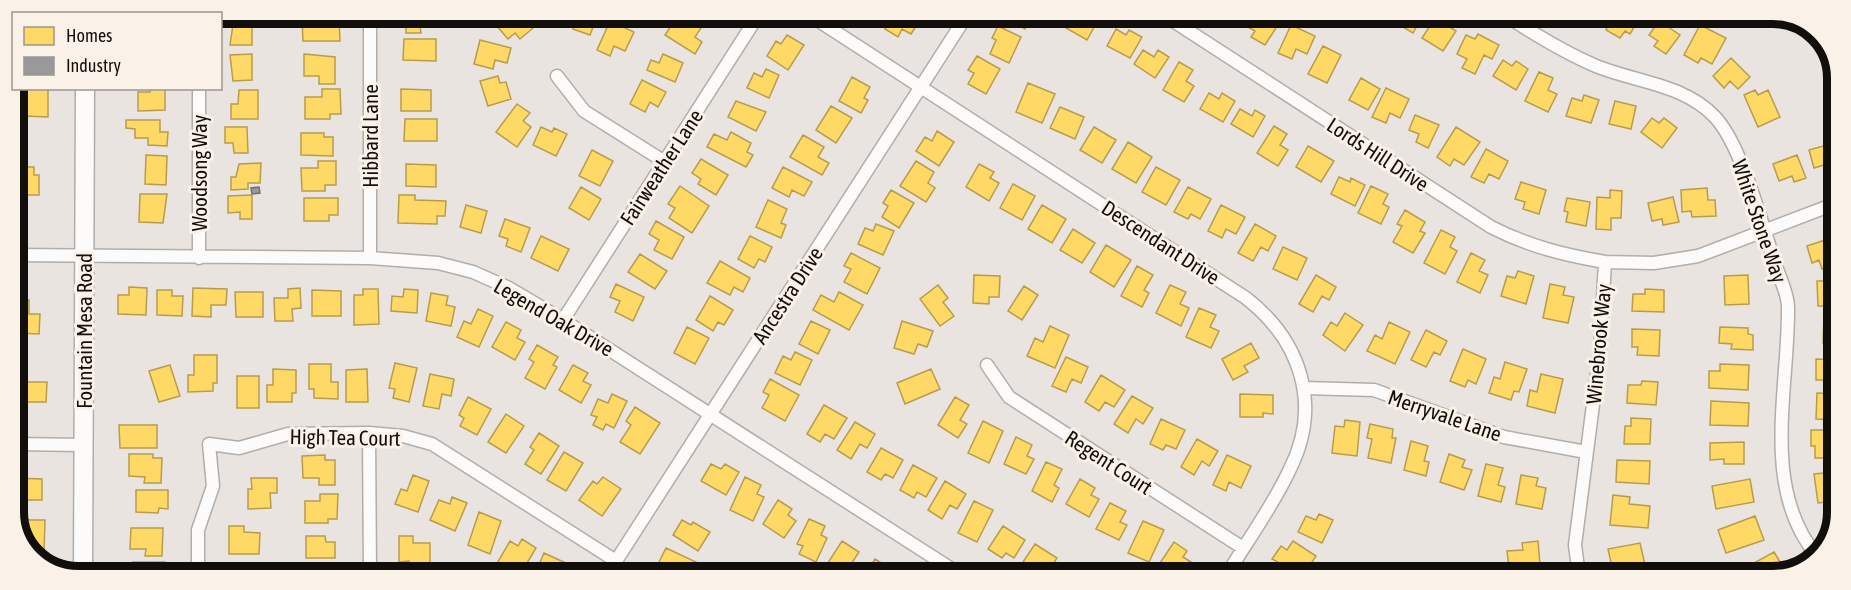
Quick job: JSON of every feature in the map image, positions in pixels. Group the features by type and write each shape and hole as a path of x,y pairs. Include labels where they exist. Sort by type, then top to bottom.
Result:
{"main road":[{"name":"Fountain Mesa Road","path":"83,566 85,90"}],"street":[{"name":"Hibbard Lane","path":"370,24 370,258"},
{"name":"Fairweather Lane","path":"564,320 753,24"},
{"name":"Descendant Drive","path":"823,24 921,85 1246,298 1268,315 1295,358 1304,388 1304,427 1291,469 1232,566"},
{"name":"Ancestra Drive","path":"613,566 961,24"},
{"name":"Lords Hill Drive","path":"1181,24 1491,227 1519,242 1545,250 1605,262"},
{"name":"White Stone Way","path":"1519,24 1556,48 1598,67 1650,81 1688,97 1715,118 1734,149 1788,303 1782,474 1789,508 1805,542 1811,550"},
{"path":"557,76 584,111 665,162"},
{"name":"Woodsong Way","path":"199,90 199,258"},
{"name":"Winebrook Way","path":"1578,566 1575,545 1600,350 1605,262 1654,263 1698,256 1827,207"},
{"name":"Legend Oak Drive","path":"24,255 370,258 438,263 473,272 507,287 564,320 947,566"},
{"name":"Regent Court","path":"987,365 1009,398 1243,548"},
{"name":"Merryvale Lane","path":"1304,388 1374,390 1504,437 1586,452"},
{"path":"369,433 370,566"},
{"name":"High Tea Court","path":"198,566 198,530 213,486 209,444 239,448 288,434 369,433 403,436 432,444 616,561"},
{"path":"24,444 83,445"}],"building: Homes":[{"path":"233,24 252,24 252,45 230,45"},
{"path":"302,24 339,24 340,41 303,41"},
{"path":"406,24 437,24 437,26 420,26 421,33 406,33"},
{"path":"530,24 533,28 520,39 515,33 508,39 496,25"},
{"path":"575,24 594,24 590,35 573,29"},
{"path":"609,24 617,24 634,32 625,51 614,46 610,56 597,50"},
{"path":"672,24 695,24 701,28 695,37 702,42 695,54 665,35"},
{"path":"888,24 917,24 911,34 902,29 898,37 885,29"},
{"path":"1015,24 1028,24 1025,29"},
{"path":"1068,24 1096,24 1087,40 1066,28"},
{"path":"1247,24 1278,25 1265,45 1251,37 1255,31 1246,26"},
{"path":"1402,24 1418,24 1413,33 1401,26"},
{"path":"1431,24 1449,24 1448,26 1456,31 1443,51 1422,38"},
{"path":"1609,24 1636,24 1630,34 1625,31 1620,38 1606,30"},
{"path":"1657,24 1664,24 1680,35 1666,54 1654,46 1658,41 1649,35"},
{"path":"1291,25 1315,36 1307,54 1296,49 1292,59 1278,53"},
{"path":"1700,25 1726,38 1712,64 1701,58 1698,63 1684,55"},
{"path":"998,26 1021,37 1009,63 990,54 996,40 992,38"},
{"path":"1116,29 1126,35 1129,30 1142,37 1130,58 1107,46"},
{"path":"1478,34 1499,45 1492,59 1484,55 1475,74 1462,68 1467,59 1457,54 1466,35 1475,39"},
{"path":"787,35 804,45 788,70 767,56 776,41 781,44"},
{"path":"404,39 436,39 436,61 403,60"},
{"path":"480,40 511,48 507,63 495,60 493,69 474,64"},
{"path":"1323,46 1341,55 1327,83 1308,74"},
{"path":"1143,50 1154,57 1158,50 1169,57 1155,78 1134,64"},
{"path":"252,54 252,80 233,81 230,55"},
{"path":"304,54 335,57 335,84 319,84 319,76 304,76"},
{"path":"663,54 683,63 675,82 647,70 651,60 659,63"},
{"path":"977,56 1000,69 986,94 968,84 974,73 968,70"},
{"path":"1731,58 1750,77 1738,89 1730,81 1724,88 1713,76"},
{"path":"1503,60 1512,66 1516,61 1528,69 1516,90 1493,76"},
{"path":"1179,62 1193,70 1186,81 1194,86 1184,102 1163,90"},
{"path":"766,69 779,75 769,98 747,88 754,73 762,77"},
{"path":"1539,72 1553,78 1548,90 1557,94 1548,112 1525,101"},
{"path":"498,76 500,83 506,82 511,99 488,106 480,81"},
{"path":"852,77 870,87 864,98 868,100 861,113 839,101"},
{"path":"1361,78 1380,89 1368,110 1349,100"},
{"path":"642,80 666,92 658,107 650,102 645,112 630,104"},
{"path":"1028,83 1055,94 1042,123 1016,112"},
{"path":"1386,88 1409,99 1400,118 1390,113 1386,123 1372,117"},
{"path":"322,89 340,89 341,114 330,114 330,119 305,119 305,97 322,97"},
{"path":"401,89 431,90 431,111 401,111"},
{"path":"24,90 48,90 48,117 24,116"},
{"path":"150,90 165,90 165,110 138,111 138,92 150,92"},
{"path":"239,90 258,90 258,119 231,119 231,104 238,104"},
{"path":"1755,90 1758,95 1768,90 1780,117 1758,127 1744,95"},
{"path":"1209,93 1219,99 1222,93 1235,101 1223,122 1200,109"},
{"path":"1584,95 1599,100 1591,123 1566,116 1572,98 1582,101"},
{"path":"736,101 766,112 756,131 728,117"},
{"path":"1615,101 1636,106 1631,129 1609,124"},
{"path":"517,104 530,113 523,121 531,127 517,147 496,132"},
{"path":"831,106 852,118 836,143 816,130"},
{"path":"1060,107 1084,117 1075,139 1050,128"},
{"path":"1240,109 1252,116 1255,110 1265,116 1253,137 1231,124"},
{"path":"1415,115 1439,125 1428,148 1416,142 1419,134 1409,130"},
{"path":"1652,118 1659,123 1664,118 1677,128 1662,148 1641,132"},
{"path":"405,119 437,119 437,141 404,141"},
{"path":"126,120 160,120 160,132 168,132 167,146 148,145 148,138 135,138 135,129 126,128"},
{"path":"1274,126 1287,134 1280,145 1288,150 1278,166 1257,153"},
{"path":"225,127 247,127 248,153 234,153 233,143 225,143"},
{"path":"541,127 552,132 554,128 567,134 556,156 533,145"},
{"path":"1094,127 1116,140 1102,163 1080,150"},
{"path":"1456,127 1480,142 1464,165 1454,159 1450,166 1437,157"},
{"path":"937,131 954,142 939,166 916,151 925,137 932,141"},
{"path":"731,132 751,143 747,152 753,155 746,167 707,147 714,134 727,140"},
{"path":"301,133 324,133 324,137 333,137 333,156 301,155"},
{"path":"803,135 824,147 818,157 829,163 822,175 790,157"},
{"path":"1128,142 1152,157 1136,183 1112,169"},
{"path":"1827,145 1827,170 1825,171 1824,165 1814,168 1809,150"},
{"path":"1308,146 1334,161 1321,182 1296,167"},
{"path":"1486,149 1508,161 1499,179 1489,174 1484,183 1471,177"},
{"path":"592,150 613,161 600,186 579,176"},
{"path":"146,155 167,156 166,185 145,184"},
{"path":"1797,155 1806,178 1794,182 1792,176 1779,181 1773,164"},
{"path":"701,159 728,175 716,195 698,184 701,179 692,173"},
{"path":"318,161 336,161 336,185 325,185 325,191 302,191 301,168 318,168"},
{"path":"916,161 934,172 928,183 935,188 926,202 900,186"},
{"path":"261,163 260,183 248,183 248,189 231,190 231,177 236,177 239,164"},
{"path":"406,164 436,165 436,187 406,186"},
{"path":"979,164 994,172 990,178 999,183 989,201 966,187"},
{"path":"24,167 34,167 34,175 39,175 39,195 25,195 26,209 24,209"},
{"path":"783,167 812,182 804,196 792,190 789,197 772,188"},
{"path":"1156,167 1180,180 1166,205 1142,192"},
{"path":"1339,177 1350,182 1351,178 1365,185 1355,206 1331,194"},
{"path":"1521,182 1546,190 1539,214 1523,209 1525,202 1515,199"},
{"path":"1013,184 1035,196 1022,220 1000,208"},
{"path":"680,186 709,206 692,233 669,218 675,208 668,204"},
{"path":"1371,186 1388,194 1383,204 1389,207 1381,224 1358,213"},
{"path":"581,187 601,199 589,220 569,208"},
{"path":"1188,187 1211,199 1200,219 1191,214 1188,219 1174,212"},
{"path":"1707,188 1708,200 1715,200 1716,216 1692,217 1691,211 1682,212 1681,190"},
{"path":"891,190 914,203 899,228 882,217 888,206 883,203"},
{"path":"1610,190 1622,191 1621,218 1611,218 1611,230 1596,229 1597,197 1610,198"},
{"path":"140,194 167,194 163,223 139,222"},
{"path":"252,195 252,219 240,219 240,212 228,213 228,196"},
{"path":"399,195 415,195 415,200 446,201 445,216 437,216 437,224 398,223"},
{"path":"1673,197 1679,222 1663,225 1662,219 1652,221 1648,203"},
{"path":"304,198 338,198 338,215 329,215 329,221 304,221"},
{"path":"1567,198 1590,202 1586,226 1566,222 1568,212 1564,211"},
{"path":"768,200 787,209 781,223 786,225 781,238 756,227"},
{"path":"466,205 487,211 481,233 460,227"},
{"path":"1042,205 1066,219 1052,243 1028,229"},
{"path":"1221,205 1245,217 1236,234 1226,229 1222,238 1208,231"},
{"path":"1405,210 1425,222 1420,231 1425,233 1413,253 1393,242 1402,226 1397,224"},
{"path":"505,219 530,228 521,252 506,246 508,239 499,236"},
{"path":"656,221 684,237 672,259 654,250 659,240 649,234"},
{"path":"876,224 894,231 883,255 858,244 865,228 873,231"},
{"path":"1255,224 1276,236 1268,251 1261,247 1253,261 1238,253"},
{"path":"1073,229 1095,243 1082,263 1060,250"},
{"path":"1441,230 1455,237 1450,247 1457,251 1445,274 1424,263"},
{"path":"541,236 569,249 558,271 531,258"},
{"path":"750,236 772,247 765,262 759,259 754,268 738,259"},
{"path":"1827,239 1827,267 1822,269 1819,260 1812,263 1807,246"},
{"path":"1106,245 1131,260 1114,287 1090,272"},
{"path":"1283,247 1307,258 1297,280 1273,269"},
{"path":"851,253 880,268 867,294 844,282 851,269 844,266"},
{"path":"1471,253 1485,260 1479,271 1488,275 1480,293 1457,282"},
{"path":"640,254 667,271 655,289 628,272"},
{"path":"720,261 750,278 743,292 734,287 730,295 707,283"},
{"path":"1137,266 1153,275 1144,290 1149,293 1142,307 1121,296"},
{"path":"1518,271 1534,276 1526,304 1501,296 1507,276 1515,278"},
{"path":"974,275 1000,276 999,297 989,297 989,304 973,303"},
{"path":"1316,275 1336,287 1329,300 1322,296 1313,312 1299,304"},
{"path":"1748,275 1749,304 1725,305 1724,276"},
{"path":"1817,281 1827,281 1827,306 1818,306"},
{"path":"616,284 644,297 633,321 615,312 620,301 610,297"},
{"path":"1550,284 1565,287 1563,295 1574,297 1568,323 1543,318"},
{"path":"938,285 948,298 943,302 954,316 940,326 920,299"},
{"path":"1170,285 1186,292 1180,304 1189,308 1181,326 1156,313"},
{"path":"1024,286 1038,295 1022,320 1008,311"},
{"path":"129,287 147,288 146,315 118,314 118,295 129,295"},
{"path":"193,288 227,289 226,305 211,305 211,317 192,316"},
{"path":"300,288 301,308 292,309 293,321 275,321 274,298 288,298 288,289"},
{"path":"363,289 378,289 379,324 354,325 354,295 363,295"},
{"path":"404,289 418,290 417,313 391,311 392,296 403,297"},
{"path":"1645,289 1664,290 1664,312 1632,311 1633,294 1645,294"},
{"path":"157,290 172,290 172,296 183,296 182,316 157,315"},
{"path":"312,290 341,291 341,316 312,316"},
{"path":"235,292 263,292 263,317 236,317"},
{"path":"839,292 863,305 849,330 813,310 821,295 834,302"},
{"path":"431,293 448,296 446,305 455,307 451,326 426,321"},
{"path":"710,296 733,310 724,325 718,322 713,331 696,320"},
{"path":"24,300 29,300 29,314 40,314 39,334 24,333"},
{"path":"1199,308 1216,315 1210,327 1219,331 1211,348 1186,337"},
{"path":"478,309 493,316 479,347 457,337 464,321 471,324"},
{"path":"1345,313 1363,325 1345,351 1323,335 1331,322 1337,326"},
{"path":"1824,317 1827,317 1827,343 1823,343"},
{"path":"811,321 830,330 818,354 799,344"},
{"path":"902,321 933,331 927,347 918,344 914,354 894,348"},
{"path":"506,322 521,330 517,338 525,342 515,360 492,347"},
{"path":"1389,322 1410,332 1395,364 1367,351 1375,335 1382,339"},
{"path":"1050,326 1069,335 1055,368 1027,356 1035,338 1043,342"},
{"path":"687,327 709,338 695,364 674,353"},
{"path":"1720,327 1748,328 1748,334 1753,335 1753,350 1731,349 1732,344 1719,343"},
{"path":"1632,329 1660,330 1659,356 1637,355 1638,347 1632,347"},
{"path":"1426,330 1447,341 1440,355 1434,352 1426,367 1411,360"},
{"path":"1251,343 1259,358 1244,366 1248,372 1233,380 1222,359"},
{"path":"537,345 558,357 553,365 557,367 545,389 525,378 534,362 529,359"},
{"path":"1463,349 1486,359 1476,384 1468,380 1465,387 1450,381"},
{"path":"795,352 812,360 800,385 775,373 783,356 791,360"},
{"path":"194,355 217,355 217,383 213,383 213,391 188,392 188,375 194,375"},
{"path":"1066,357 1088,367 1081,383 1072,379 1066,392 1052,386"},
{"path":"1816,359 1827,360 1827,380 1816,380"},
{"path":"1505,362 1527,369 1519,392 1514,391 1511,400 1489,393 1494,377 1500,379"},
{"path":"395,363 417,368 409,402 393,398 395,389 389,388"},
{"path":"309,364 331,364 331,382 338,382 338,399 314,398 314,389 309,389"},
{"path":"1720,364 1749,365 1748,390 1709,388 1709,371 1720,371"},
{"path":"170,365 180,396 159,402 149,371"},
{"path":"573,365 588,373 583,381 591,385 581,403 559,390"},
{"path":"273,369 296,370 296,393 292,393 292,402 267,402 267,385 273,385"},
{"path":"367,369 368,402 346,402 346,370"},
{"path":"931,369 940,389 905,404 897,383"},
{"path":"430,374 454,379 451,396 442,394 439,409 423,406"},
{"path":"1541,374 1563,379 1555,413 1527,406 1530,390 1537,392"},
{"path":"1101,375 1125,390 1114,407 1105,402 1099,411 1085,402"},
{"path":"237,376 259,376 259,408 237,408"},
{"path":"770,379 799,395 785,421 762,408 769,395 763,392"},
{"path":"1642,381 1658,382 1656,405 1627,403 1628,385 1641,385"},
{"path":"24,382 47,382 46,402 24,402"},
{"path":"1817,393 1827,394 1827,420 1816,419"},
{"path":"612,394 627,401 614,428 606,424 603,430 593,425 597,417 591,415 598,399 608,403"},
{"path":"1240,394 1273,395 1273,414 1263,413 1263,417 1240,417"},
{"path":"1132,396 1153,408 1143,424 1136,419 1128,433 1114,424"},
{"path":"468,397 491,409 477,435 460,426 464,418 459,415"},
{"path":"955,397 969,405 960,420 967,424 958,438 938,425"},
{"path":"1711,401 1749,403 1748,426 1710,425"},
{"path":"824,405 847,418 834,439 825,434 820,442 807,434"},
{"path":"635,407 660,423 640,454 620,442 631,425 626,421"},
{"path":"506,414 524,426 506,453 488,442"},
{"path":"1631,418 1651,419 1650,444 1624,444 1625,426 1631,426"},
{"path":"1161,419 1185,430 1176,449 1166,445 1163,450 1150,444"},
{"path":"1345,420 1360,422 1357,456 1332,453 1335,426 1344,427"},
{"path":"983,421 1003,431 989,463 968,453"},
{"path":"855,422 875,434 867,448 860,444 851,459 837,450"},
{"path":"1370,424 1393,429 1392,438 1396,438 1391,463 1368,458 1372,439 1367,438"},
{"path":"119,425 157,425 157,448 120,448"},
{"path":"1811,430 1827,430 1827,458 1815,458 1815,446 1811,446"},
{"path":"539,433 559,446 541,474 525,464 534,450 530,447"},
{"path":"1016,437 1032,445 1027,456 1034,459 1026,474 1004,464"},
{"path":"1197,439 1218,451 1209,466 1202,461 1194,475 1181,467"},
{"path":"1411,441 1428,446 1424,461 1429,462 1426,476 1404,470"},
{"path":"1744,442 1744,464 1724,464 1724,459 1710,460 1710,443"},
{"path":"881,448 903,460 893,478 885,474 881,480 867,472"},
{"path":"564,452 583,463 566,491 547,480"},
{"path":"129,454 153,454 153,458 162,458 161,483 144,483 145,477 129,476"},
{"path":"1449,454 1465,460 1462,467 1472,470 1464,490 1440,482"},
{"path":"325,455 325,460 335,460 335,485 319,485 319,478 303,478 302,456"},
{"path":"1227,455 1251,466 1241,488 1229,482 1226,491 1213,485"},
{"path":"1617,460 1650,461 1649,484 1616,482"},
{"path":"1046,462 1062,469 1054,485 1059,488 1052,502 1032,491"},
{"path":"711,464 721,469 725,464 739,472 726,495 701,481"},
{"path":"1486,464 1503,468 1498,485 1505,487 1501,502 1478,496"},
{"path":"913,465 937,478 926,497 917,492 914,498 900,490"},
{"path":"1827,473 1827,502 1818,503 1814,474"},
{"path":"413,475 429,481 418,512 395,504 401,489 407,491"},
{"path":"1521,475 1538,478 1536,486 1546,488 1542,509 1516,504"},
{"path":"603,477 621,489 602,516 579,500 593,481 597,484"},
{"path":"745,477 761,485 757,494 764,497 753,521 730,510"},
{"path":"24,478 42,479 42,500 24,500"},
{"path":"251,478 277,478 277,493 270,493 271,508 248,509 248,489 252,489"},
{"path":"1080,479 1095,488 1091,495 1099,499 1089,517 1066,504"},
{"path":"1750,479 1754,502 1716,509 1712,486"},
{"path":"945,481 966,494 957,509 950,505 942,519 928,510"},
{"path":"136,490 168,490 168,509 159,508 158,513 136,512"},
{"path":"320,494 338,494 337,519 328,519 328,523 305,523 305,501 320,501"},
{"path":"1613,495 1630,497 1629,504 1650,506 1648,528 1610,525"},
{"path":"452,497 467,503 455,531 430,520 439,500 450,504"},
{"path":"778,500 792,509 788,515 796,521 784,538 763,524"},
{"path":"974,501 993,510 977,542 958,533"},
{"path":"1110,503 1126,511 1120,522 1127,525 1119,540 1096,529"},
{"path":"479,512 501,521 490,554 468,545"},
{"path":"1319,514 1333,520 1322,543 1298,532 1306,516 1316,520"},
{"path":"1755,516 1764,540 1726,553 1718,530"},
{"path":"809,519 825,526 821,535 827,538 816,562 799,554 803,546 797,544"},
{"path":"25,520 45,520 44,553 33,542"},
{"path":"682,520 691,525 693,522 710,532 698,551 673,535"},
{"path":"1143,521 1164,530 1149,562 1128,553"},
{"path":"229,526 244,526 244,532 260,533 259,554 229,554"},
{"path":"1003,526 1025,540 1014,558 1006,553 1002,558 988,549"},
{"path":"131,528 163,528 162,556 145,556 146,549 130,549"},
{"path":"306,536 325,536 326,542 335,542 335,558 306,558"},
{"path":"399,536 413,536 413,543 430,543 430,566 410,566 409,561 399,562"},
{"path":"522,539 536,548 525,566 496,565 510,541 518,546"},
{"path":"842,541 859,552 850,566 826,566"},
{"path":"1293,541 1316,556 1310,566 1285,566 1272,559 1281,546 1287,550"},
{"path":"1538,541 1540,564 1509,566 1507,551 1523,550 1522,543"},
{"path":"1174,542 1187,551 1183,557 1191,562 1188,566 1158,566"},
{"path":"1640,543 1645,565 1612,566 1608,549"},
{"path":"1035,544 1057,558 1052,566 1020,566"},
{"path":"666,548 696,562 694,566 657,566"},
{"path":"1774,552 1782,565 1780,566 1749,566"},
{"path":"544,553 568,564 567,566 538,566"},
{"path":"875,559 886,566 871,566"},
{"path":"133,562 165,562 165,566 133,566"}],"building: Industry":[{"path":"259,187 260,193 252,194 251,188"}]}
